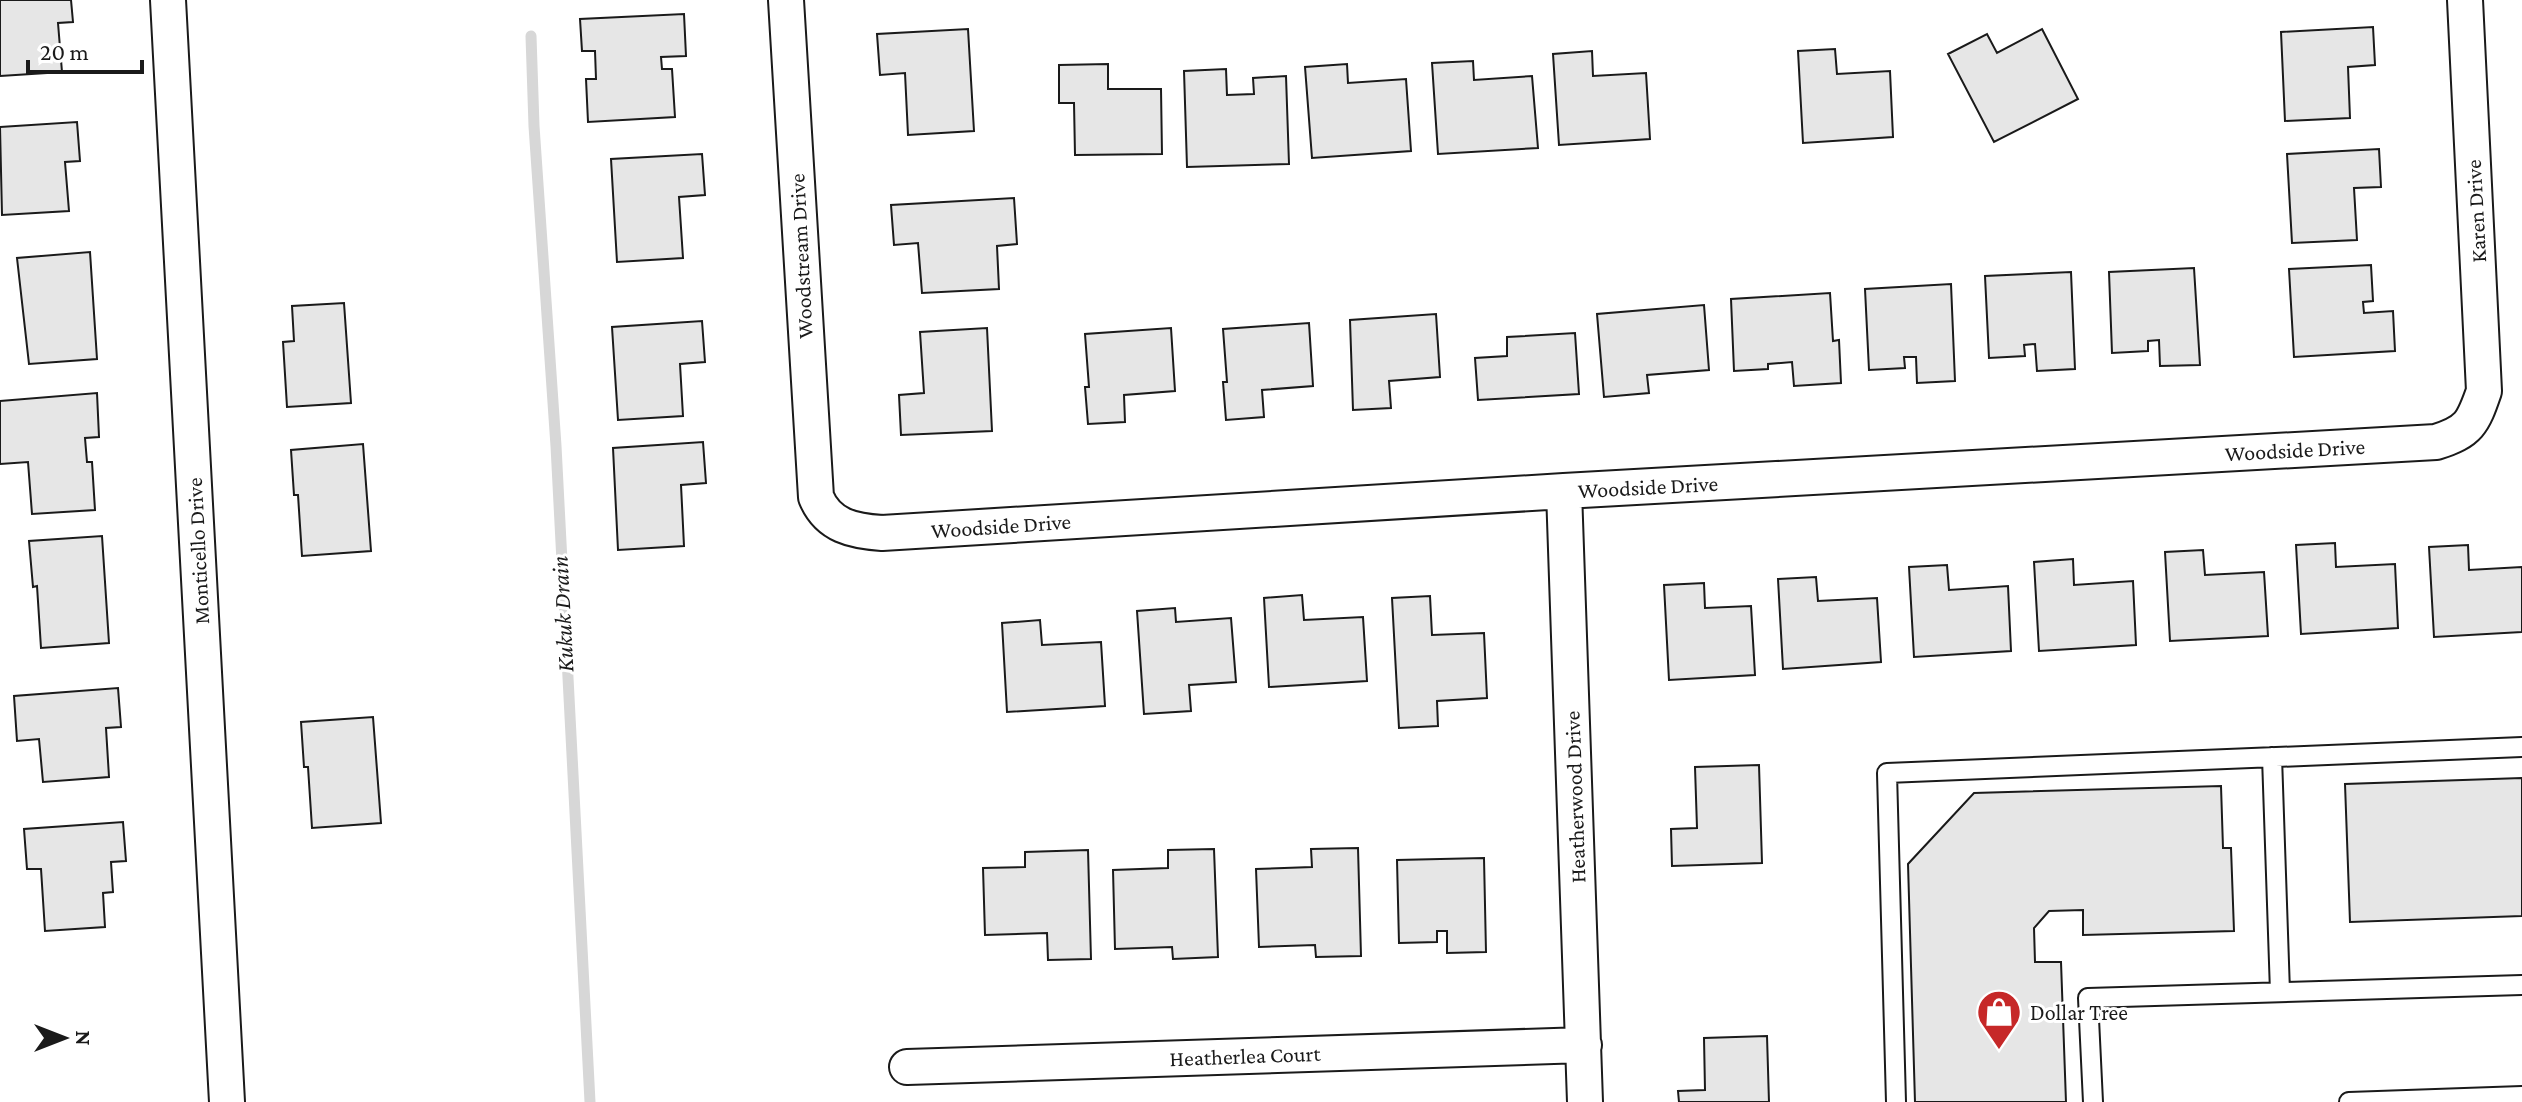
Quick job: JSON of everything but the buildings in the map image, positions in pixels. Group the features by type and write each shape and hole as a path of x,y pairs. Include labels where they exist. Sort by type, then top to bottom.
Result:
{"street":[{"name":"Monticello Drive","path":"168,0 227,1102"},
{"name":"Woodstream Drive","path":"786,0 812,457 816,497 822,510"},
{"name":"Karen Drive","path":"2465,0 2484,354 2484,391 2474,421"},
{"name":"Woodside Drive","path":"822,510 837,524 882,533 2436,442 2458,435 2474,421"},
{"name":"Heatherwood Drive","path":"1564,491 1585,1102"},
{"name":"Heatherlea Court","path":"907,1067 1584,1045"}],"lane":[{"path":"1896,1102 1887,773 2522,747"},
{"path":"2272,757 2280,992"},
{"path":"2093,1102 2088,998 2522,985"},
{"path":"2349,1102 2522,1096"}],"waterway":[{"name":"Kukuk Drain","path":"531,36 590,1102"}],"place":[{"name":"Dollar Tree","path":"1999,1051"}]}
